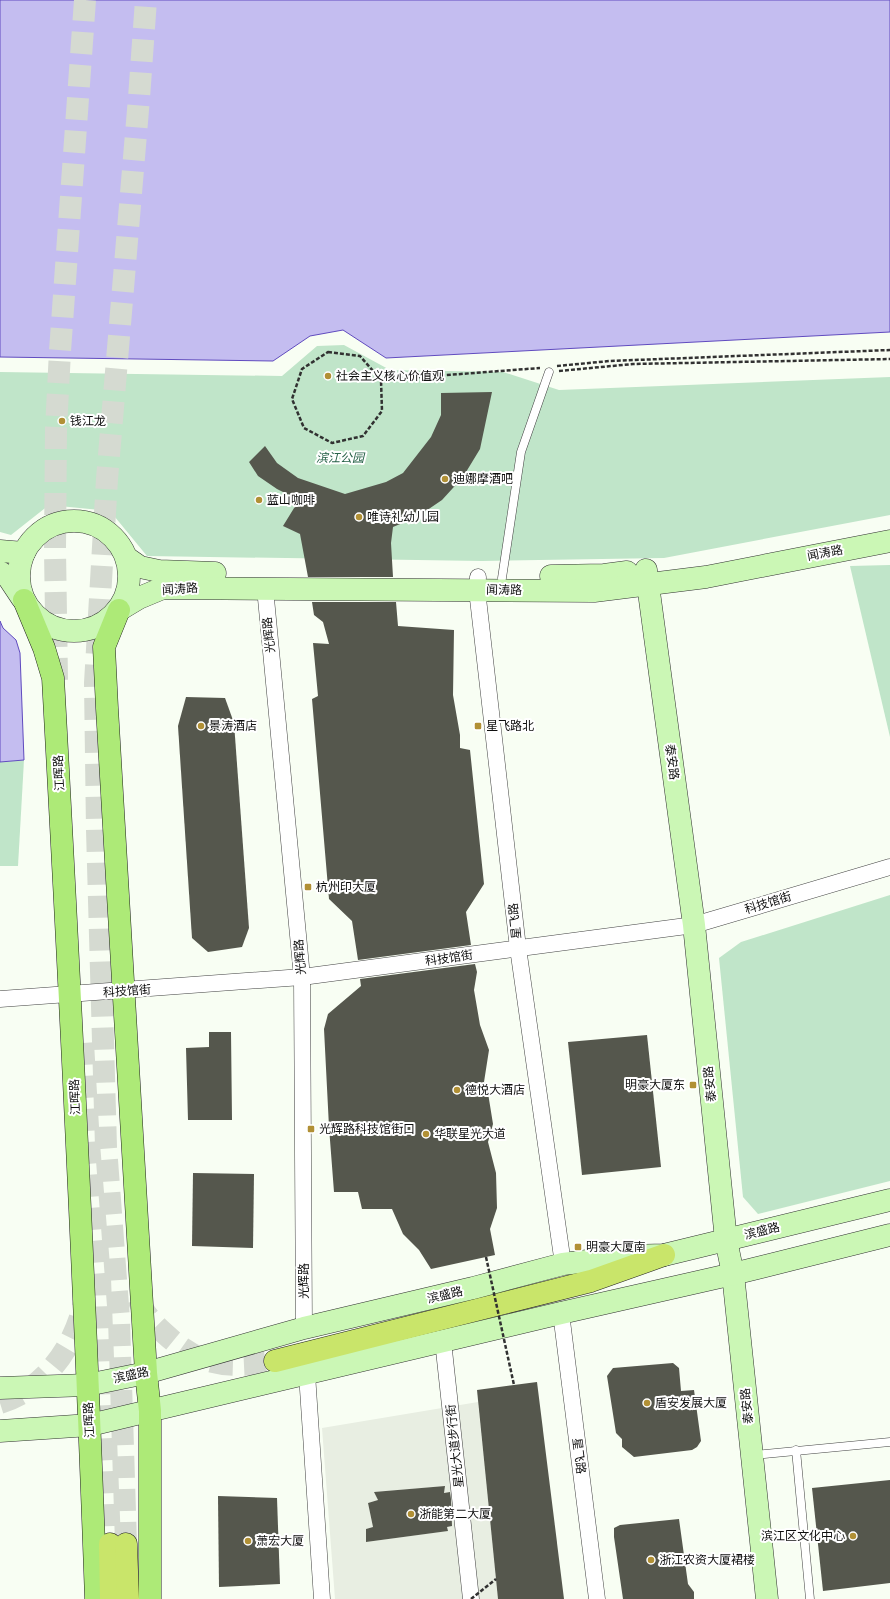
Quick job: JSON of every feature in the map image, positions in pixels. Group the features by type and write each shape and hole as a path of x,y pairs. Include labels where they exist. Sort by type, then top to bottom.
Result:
{"highway":[{"path":"275,1361 591,1281 664,1255"},
{"path":"111,1599 118,1544 128,1599"}],"main road":[{"name":"闻涛路","path":"24,600 19,584 19,568 24,553 34,537 49,526 67,521 86,522 103,529 118,541 127,558 130,576 127,594 119,610"},
{"name":"闻涛路","path":"127,558 140,567 159,571 477,583 594,591 699,564 890,527"},
{"name":"闻涛路","path":"0,572 8,577 34,616 50,627 65,632 82,632 98,627 119,610 138,598 163,588 265,588 477,583 502,578 604,575 706,577 890,541"},
{"path":"0,551 24,553"},
{"name":"泰安路","path":"647,577 694,925 726,1240 733,1274 767,1599"},
{"name":"江晖路","path":"24,600 44,648 54,678 90,1425 96,1599"},
{"path":"119,610 104,647 146,1373 150,1411 150,1599"},
{"name":"滨盛路","path":"0,1388 87,1385 146,1373 304,1328 473,1288 563,1264 628,1256 664,1255 890,1200"},
{"path":"0,1431 90,1425 561,1313 733,1274 890,1235"}],"street":[{"name":"星飞路","path":"477,583 518,948 563,1264"},
{"name":"光辉路","path":"265,588 302,977 304,1328"},
{"name":"科技馆街","path":"0,1000 302,977 694,925 890,867"},
{"name":"星飞路","path":"561,1313 597,1599"},
{"name":"星光大道步行街","path":"443,1341 471,1599"},
{"path":"307,1374 322,1599"}],"lane":[{"path":"502,578 521,452 549,369"},
{"path":"752,1455 890,1442"},
{"path":"796,1450 810,1599"}],"path":[{"path":"549,369 610,361 890,350"},
{"path":"328,352 360,356 381,380 382,411 363,436 332,443 304,428 292,399 302,369 328,352"},
{"path":"381,380 634,364 890,359"},
{"path":"486,1257 514,1385"},
{"path":"471,1599 496,1579"}],"green space":[{"name":"滨江公园","path":"344,345 390,370 503,372 559,390 890,377 890,515 664,558 482,561 147,556 110,511 49,505 11,535 0,532 0,372 282,376 317,346"},
{"path":"890,565 890,737 850,566"},
{"path":"24,760 18,866 0,866 0,762"},
{"path":"890,895 890,1181 758,1214 743,1197 719,958 741,942"}],"shaded area":[{"path":"0,0 890,0 890,332 386,358 343,330 310,336 273,361 0,357"},
{"path":"0,621 3,628 16,640 20,653 24,760 0,762"},
{"path":"478,1402 498,1599 335,1599 322,1428","holes":["445,1486 444,1493 450,1492 452,1526 447,1527 447,1531 366,1542 366,1529 373,1527 368,1503 378,1500 375,1492"]}],"building":[{"path":"492,392 480,449 463,477 442,500 417,517 393,527 391,543 393,577 308,577 300,534 283,526 299,500 277,489 258,476 249,462 265,446 277,463 298,478 345,494 386,482 403,473 431,437 441,415 441,393"},
{"path":"312,602 396,602 398,626 454,630 453,695 460,735 460,748 470,750 484,884 466,912 471,945 358,960 352,921 329,899 312,699 318,696 313,643 329,644 323,622 314,615"},
{"path":"186,697 225,698 234,723 249,928 242,947 208,952 192,938 178,726"},
{"path":"475,964 477,972 474,990 480,1025 489,1050 484,1082 488,1093 493,1124 488,1142 496,1173 497,1208 490,1229 495,1255 431,1269 419,1250 403,1234 392,1209 362,1209 358,1192 334,1192 324,1029 328,1014 361,986 360,979"},
{"path":"209,1032 231,1032 232,1120 188,1120 186,1048 209,1047"},
{"path":"647,1035 661,1167 582,1175 568,1042"},
{"path":"193,1173 254,1174 253,1248 192,1246"},
{"name":"盾安发展大厦","path":"673,1363 679,1368 681,1391 694,1390 701,1441 697,1447 692,1450 634,1457 622,1447 622,1439 616,1433 607,1376 613,1368"},
{"path":"537,1382 564,1599 498,1599 477,1390"},
{"name":"滨江区文化中心","path":"890,1480 890,1583 823,1591 812,1488"},
{"name":"浙能第二大厦","path":"445,1486 444,1493 450,1492 451,1499 452,1526 447,1527 448,1531 366,1542 366,1529 373,1527 368,1503 378,1500 374,1492"},
{"name":"萧宏大厦","path":"218,1496 277,1498 280,1584 219,1587"},
{"name":"浙江农资大厦裙楼","path":"679,1519 688,1584 694,1592 694,1599 623,1599 614,1528 620,1525"}],"tunnel":[{"path":"57,680 55,550 56,429 60,351 85,0"},
{"path":"126,1544 119,1319 106,1147 97,830 95,683 107,479 146,0"},
{"path":"83,1043 89,1144 100,1278 110,1544"},
{"path":"138,1299 149,1317 164,1333 190,1353 203,1359 229,1365 243,1365 275,1361"},
{"path":"0,1403 31,1388 44,1377 55,1364 73,1335 84,1303"}],"place":[{"name":"社会主义核心价值观","path":"328,376"},
{"name":"钱江龙","path":"62,421"},
{"name":"迪娜摩酒吧","path":"445,479"},
{"name":"蓝山咖啡","path":"259,500"},
{"name":"唯诗礼幼儿园","path":"359,517"},
{"name":"景涛酒店","path":"201,726"},
{"name":"星飞路北","path":"478,726"},
{"name":"杭州印大厦","path":"308,887"},
{"name":"明豪大厦东","path":"693,1085"},
{"name":"德悦大酒店","path":"457,1090"},
{"name":"光辉路科技馆街口","path":"311,1129"},
{"name":"华联星光大道","path":"426,1134"},
{"name":"明豪大厦南","path":"578,1247"},
{"name":"盾安发展大厦","path":"647,1403"},
{"name":"浙能第二大厦","path":"411,1514"},
{"name":"滨江区文化中心","path":"853,1536"},
{"name":"萧宏大厦","path":"248,1541"},
{"name":"浙江农资大厦裙楼","path":"651,1560"}]}
